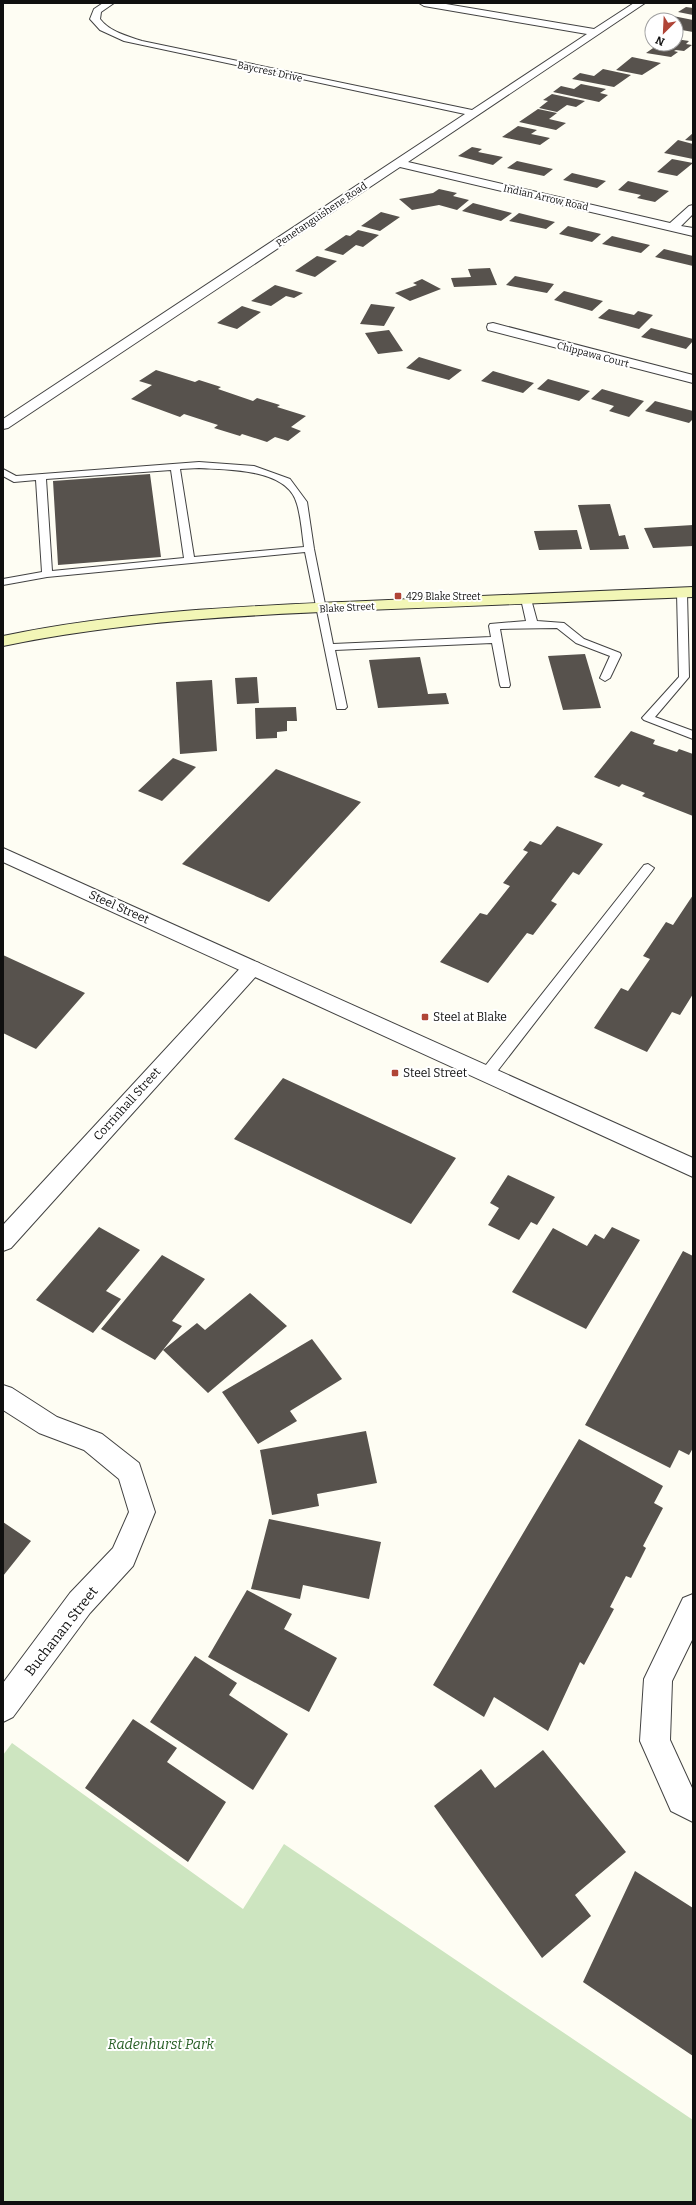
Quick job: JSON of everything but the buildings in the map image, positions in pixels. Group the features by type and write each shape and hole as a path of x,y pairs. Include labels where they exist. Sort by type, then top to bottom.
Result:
{"main road":[{"name":"Blake Street","path":"3,641 41,632 137,619 322,608 687,593"}],"street":[{"name":"Baycrest Drive","path":"109,3 97,11 95,19 99,26 115,35 140,43 473,113"},
{"path":"424,3 595,32"},
{"name":"Penetanguishene Road","path":"3,425 640,3"},
{"name":"Indian Arrow Road","path":"398,163 693,232"},
{"path":"672,227 693,208"},
{"name":"Chippawa Court","path":"493,327 657,371 693,379"},
{"name":"Steel Street","path":"3,854 692,1166"},
{"name":"Corrinhall Street","path":"3,1240 252,968"},
{"name":"Buchanan Street","path":"3,1396 48,1425 93,1442 130,1472 142,1512 123,1557 80,1603 3,1708"},
{"path":"693,1608 658,1679 655,1741 682,1800 693,1807"}],"lane":[{"path":"3,485 14,479 199,465 254,469 287,481 302,502 309,549 341,707"},
{"path":"176,466 189,560"},
{"path":"3,472 14,479"},
{"path":"41,478 47,574"},
{"path":"3,582 47,574 309,549"},
{"path":"687,593 689,679 648,718 693,735"},
{"path":"526,599 532,624"},
{"path":"504,685 498,640 494,626 532,624 560,625 580,641 616,655 605,678"},
{"path":"328,647 498,640"},
{"path":"487,1074 648,868"}],"green space":[{"name":"Radenhurst Park","path":"12,1743 243,1909 284,1844 693,2120 693,2202 3,2202 3,1755"}],"place":[{"name":"429 Blake Street","path":"398,596"},
{"name":"Steel at Blake","path":"425,1017"},
{"name":"Steel Street","path":"395,1073"}]}
